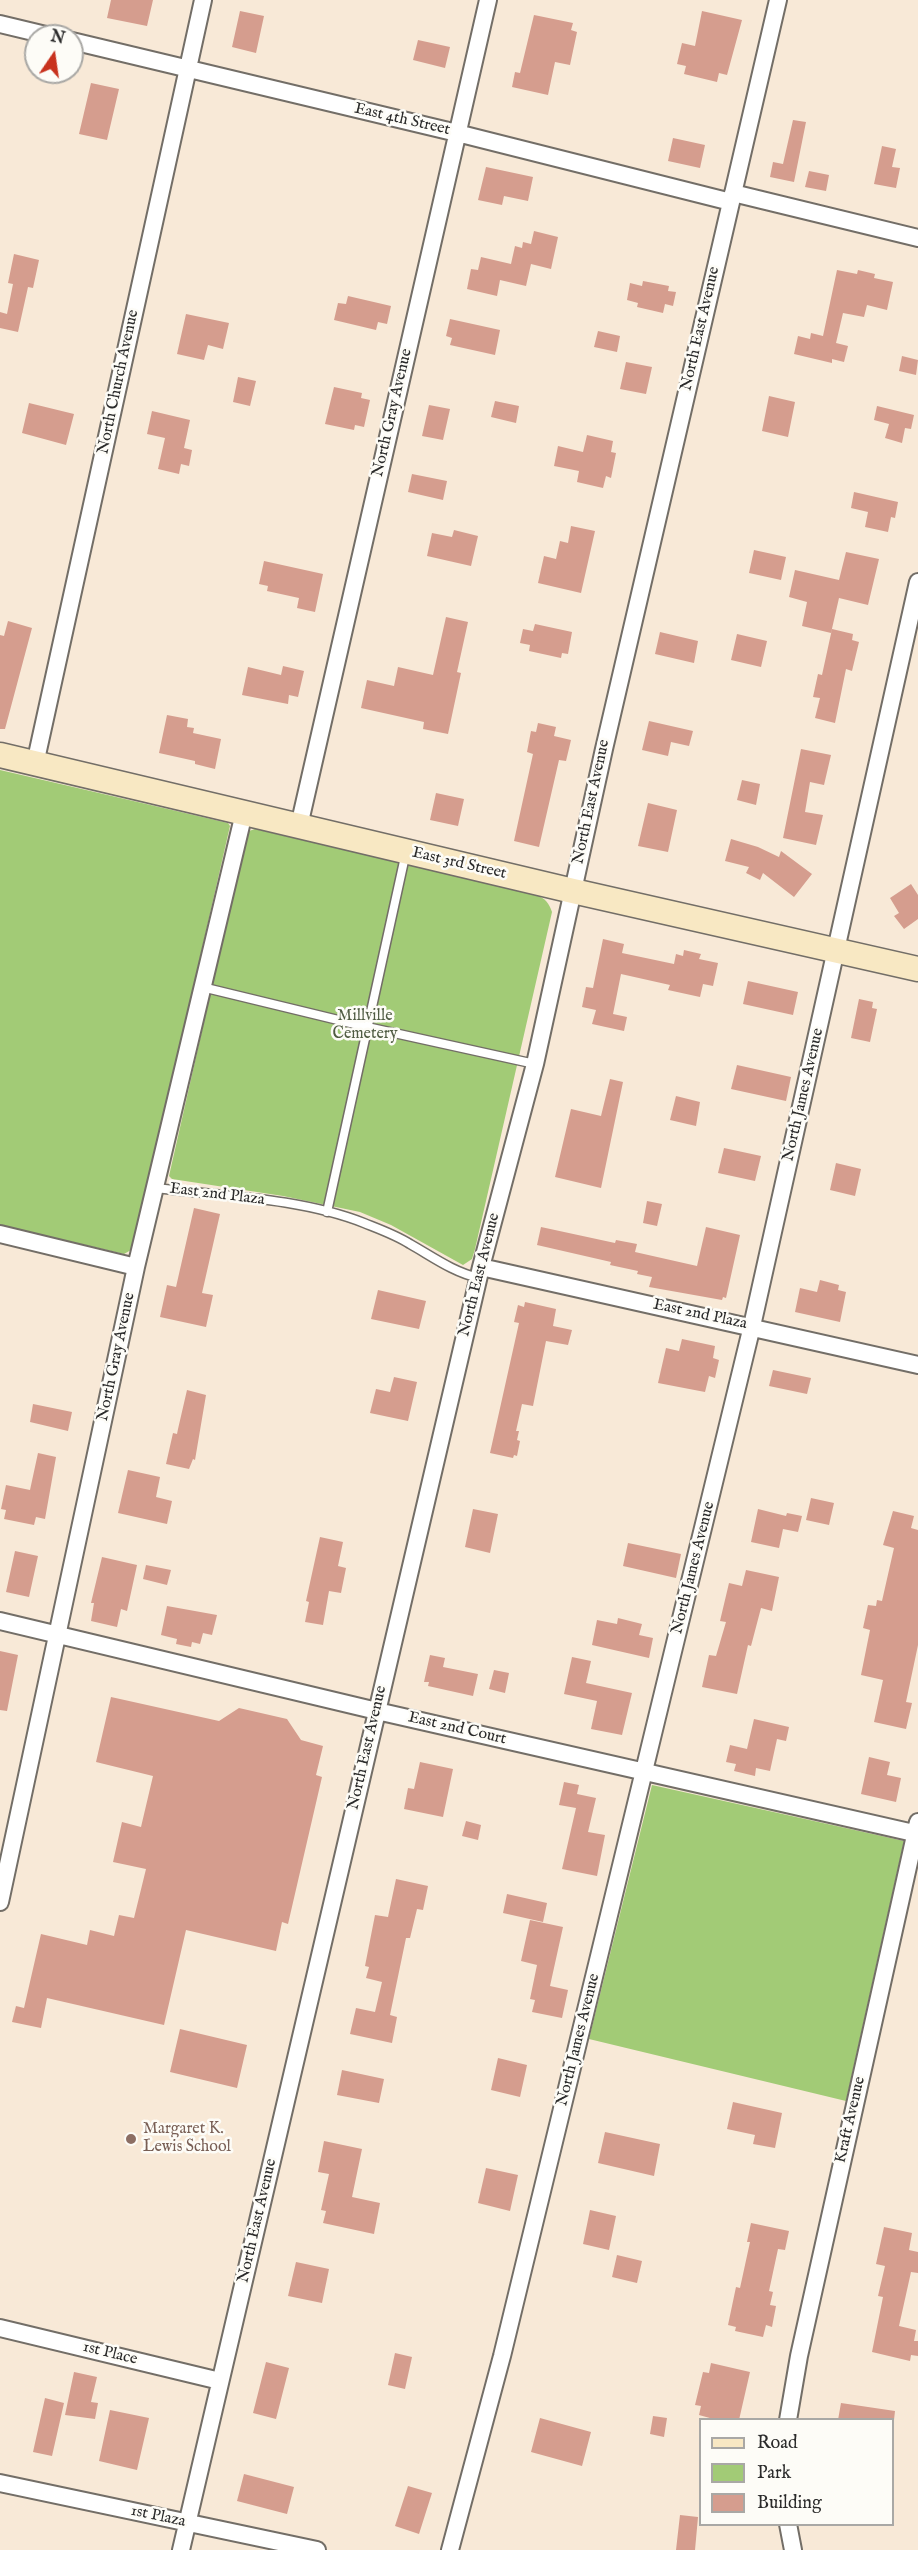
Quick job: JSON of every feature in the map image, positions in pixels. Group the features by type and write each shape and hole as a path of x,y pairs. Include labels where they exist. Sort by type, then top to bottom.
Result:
{"street":[{"name":"North Church Avenue","path":"35,764 203,0"},
{"name":"North Gray Avenue","path":"299,826 488,0"},
{"name":"North East Avenue","path":"181,2550 480,1273 535,1064 604,749 778,0"},
{"path":"0,24 24,30"},
{"name":"East 4th Street","path":"84,44 732,197 918,238"},
{"name":"North James Avenue","path":"450,2550 502,2356 752,1326 918,582"},
{"name":"East 3rd Street","path":"0,755 573,891 918,969"},
{"name":"North Gray Avenue","path":"0,1902 136,1267 244,813"},
{"path":"0,1234 136,1267"},
{"name":"East 2nd Plaza","path":"480,1273 752,1326 918,1365"},
{"name":"East 2nd Court","path":"0,1621 377,1711 645,1772 917,1830"},
{"name":"Kraft Avenue","path":"788,2418 799,2356 917,1830"},
{"name":"1st Place","path":"0,2328 220,2381"},
{"name":"1st Plaza","path":"0,2483 317,2550"},
{"path":"788,2526 793,2550"}],"lane":[{"path":"327,1212 406,851"},
{"path":"202,987 535,1064"},
{"name":"East 2nd Plaza","path":"156,1188 290,1204 327,1212 362,1222 407,1242 459,1274 480,1273"}],"green space":[{"path":"0,770 228,823 230,826 135,1242 131,1250 124,1254 0,1225"},
{"name":"Millville Cemetery","path":"255,829 536,895 550,906 552,912 475,1249 472,1259 463,1265 391,1225 360,1212 283,1196 172,1179 169,1176 246,837 249,831"},
{"path":"652,1785 904,1841 846,2101 589,2039"}],"building":[{"path":"111,0 153,0 147,26 107,18"},
{"path":"240,11 264,16 256,53 232,47"},
{"path":"702,11 742,20 727,75 719,73 717,82 684,74 686,66 677,64 682,43 695,46"},
{"path":"534,15 573,23 571,30 577,32 570,65 555,62 548,95 512,87 515,72 520,73"},
{"path":"418,40 450,47 445,68 413,60"},
{"path":"91,83 119,89 107,140 79,134"},
{"path":"793,120 806,122 794,182 770,177 773,162 783,164"},
{"path":"673,138 705,145 700,168 668,161"},
{"path":"882,146 896,149 892,167 900,168 896,188 874,184"},
{"path":"486,167 533,177 528,201 504,196 502,205 478,200"},
{"path":"809,171 829,175 826,191 805,187"},
{"path":"534,231 558,237 551,269 531,264 526,286 500,280 497,296 467,289 471,269 478,270 481,257 511,264 515,246 522,248 523,242 531,244"},
{"path":"14,254 39,260 33,288 28,287 18,332 0,328 0,312 7,314 13,284 8,283"},
{"path":"837,270 857,274 858,270 875,274 874,278 893,282 887,310 867,305 864,317 843,313 836,343 848,346 844,362 832,359 832,363 794,354 798,336 810,339 811,333 823,336"},
{"path":"643,281 669,286 668,291 676,292 673,306 665,304 663,313 637,307 638,303 627,300 630,283 642,286"},
{"path":"348,296 391,306 387,324 378,322 376,330 334,320 338,303 346,304"},
{"path":"186,314 229,323 223,349 208,345 204,360 177,354"},
{"path":"450,319 500,330 495,355 450,345 452,338 446,336"},
{"path":"598,331 620,336 617,352 594,347"},
{"path":"902,356 918,360 916,375 899,371"},
{"path":"626,362 652,367 646,394 620,389"},
{"path":"238,377 256,381 250,406 233,402"},
{"path":"334,387 362,393 361,398 370,400 364,427 355,425 354,430 325,424"},
{"path":"769,396 795,402 788,437 762,431"},
{"path":"495,401 519,406 516,423 491,417"},
{"path":"29,403 74,414 66,445 22,433"},
{"path":"429,405 450,409 443,440 422,436"},
{"path":"877,406 914,415 911,429 905,428 902,443 885,438 889,424 874,420"},
{"path":"152,411 190,420 184,448 192,450 189,466 181,464 179,474 158,469 165,438 147,434"},
{"path":"587,435 613,441 611,452 616,453 611,478 606,476 603,488 577,482 579,471 554,466 558,446 583,452"},
{"path":"412,474 447,481 443,500 408,492"},
{"path":"854,492 898,502 895,518 891,517 888,532 865,527 868,512 851,508"},
{"path":"571,526 595,531 581,593 538,583 544,556 556,559 560,541 568,543"},
{"path":"454,530 478,536 471,566 427,556 432,533 452,537"},
{"path":"754,550 786,557 781,580 749,573"},
{"path":"846,552 879,559 868,605 839,598 831,633 802,626 807,602 789,597 795,570 839,580"},
{"path":"264,561 323,574 315,612 297,608 299,598 267,591 268,586 259,584"},
{"path":"446,617 468,622 457,672 461,673 448,734 423,729 424,722 361,708 367,680 394,686 398,667 433,675"},
{"path":"8,621 32,628 5,729 0,729 0,635 4,636"},
{"path":"535,624 572,632 568,654 562,653 561,658 529,651 530,645 520,643 523,629 533,631"},
{"path":"832,629 853,634 852,640 859,642 852,671 846,669 835,723 815,718 820,698 813,697 818,674 822,675"},
{"path":"660,632 698,641 694,663 655,654"},
{"path":"737,634 767,641 761,667 731,660"},
{"path":"283,666 304,671 298,697 289,695 288,704 242,695 248,667 281,675"},
{"path":"167,715 188,719 187,727 194,728 193,733 221,739 215,769 195,764 195,761 159,753"},
{"path":"649,721 693,731 689,746 671,742 668,756 642,750"},
{"path":"538,723 556,727 554,736 571,740 566,761 559,760 539,847 514,841 533,754 527,752 531,731 536,732"},
{"path":"801,749 831,755 824,785 810,782 805,812 823,815 816,845 783,838"},
{"path":"742,780 760,784 756,805 737,800"},
{"path":"436,793 464,799 458,826 430,820"},
{"path":"648,803 677,810 668,852 638,846"},
{"path":"731,839 758,847 779,857 781,851 812,874 794,897 763,873 760,880 746,873 749,867 725,861"},
{"path":"911,884 918,895 918,919 904,929 894,916 899,913 890,898"},
{"path":"603,939 624,944 622,953 674,964 676,954 683,956 684,950 701,954 699,959 718,963 713,986 703,984 700,997 668,990 670,985 621,974 613,1014 627,1017 624,1031 592,1024 596,1010 582,1007 586,987 593,988"},
{"path":"748,981 798,992 793,1015 743,1004"},
{"path":"859,999 873,1002 872,1008 877,1009 870,1042 851,1038"},
{"path":"737,1065 791,1077 786,1101 731,1089"},
{"path":"610,1079 623,1082 601,1188 555,1177 571,1109 601,1116"},
{"path":"676,1096 700,1102 696,1126 670,1120"},
{"path":"724,1148 761,1156 755,1181 718,1173"},
{"path":"836,1163 861,1169 855,1196 830,1190"},
{"path":"647,1201 662,1204 657,1226 643,1223"},
{"path":"194,1208 220,1214 202,1293 213,1295 206,1327 160,1317 167,1285 176,1287"},
{"path":"541,1227 615,1243 616,1240 637,1244 635,1252 697,1266 706,1227 740,1235 726,1298 723,1297 722,1300 649,1287 652,1277 637,1274 638,1271 610,1265 611,1262 537,1245"},
{"path":"820,1280 839,1285 838,1290 846,1292 840,1322 795,1312 800,1288 817,1292"},
{"path":"378,1290 426,1301 419,1329 371,1319"},
{"path":"525,1302 556,1309 553,1326 572,1330 568,1345 546,1341 533,1406 522,1404 516,1431 519,1431 517,1440 520,1441 517,1456 514,1455 513,1458 490,1453 519,1323 514,1322 518,1305 524,1307"},
{"path":"682,1339 715,1346 713,1358 719,1360 715,1378 709,1376 705,1392 658,1383 666,1348 679,1351"},
{"path":"773,1370 811,1378 807,1394 769,1386"},
{"path":"394,1377 417,1382 408,1421 370,1413 376,1389 390,1392"},
{"path":"187,1390 206,1395 195,1460 193,1459 189,1469 166,1464 173,1433 177,1434"},
{"path":"33,1404 72,1412 68,1431 30,1422"},
{"path":"38,1453 56,1457 45,1519 36,1517 34,1525 4,1519 6,1510 1,1509 6,1485 30,1490"},
{"path":"128,1470 160,1477 156,1497 172,1501 167,1524 118,1513"},
{"path":"811,1498 834,1503 829,1525 806,1520"},
{"path":"473,1509 498,1514 490,1553 465,1547"},
{"path":"758,1509 786,1516 787,1513 802,1516 798,1532 783,1529 779,1548 751,1542"},
{"path":"893,1511 914,1516 911,1528 918,1530 918,1645 906,1702 912,1703 906,1729 874,1722 883,1680 861,1675 870,1630 863,1628 868,1605 876,1606 877,1600 882,1601 894,1548 883,1545"},
{"path":"320,1537 343,1542 338,1566 346,1568 341,1593 329,1591 323,1625 305,1622 309,1602 306,1601"},
{"path":"628,1543 681,1554 676,1578 623,1566"},
{"path":"15,1551 38,1556 29,1597 6,1592"},
{"path":"102,1557 137,1565 127,1611 121,1609 117,1627 91,1621 94,1603 91,1603"},
{"path":"146,1565 171,1570 167,1585 143,1579"},
{"path":"746,1570 779,1577 772,1611 761,1608 751,1646 748,1645 737,1694 702,1687 709,1655 716,1656 726,1622 720,1621 729,1583 742,1586"},
{"path":"167,1606 217,1615 212,1635 203,1633 200,1644 192,1642 191,1647 176,1644 177,1639 161,1635"},
{"path":"618,1618 642,1624 639,1635 653,1638 649,1658 592,1645 597,1620 617,1624"},
{"path":"0,1651 18,1655 7,1711 0,1710"},
{"path":"430,1655 445,1658 443,1667 478,1674 473,1696 428,1686 429,1682 424,1682"},
{"path":"572,1657 591,1661 586,1683 632,1693 622,1735 591,1729 597,1701 564,1694"},
{"path":"494,1670 509,1673 505,1693 489,1689"},
{"path":"111,1697 219,1721 239,1708 287,1719 301,1740 323,1746 316,1775 322,1777 288,1924 282,1922 276,1951 186,1930 164,2025 47,1998 41,2028 12,2022 16,2006 24,2008 41,1934 87,1945 90,1930 114,1936 119,1915 134,1918 146,1869 113,1862 122,1822 141,1827 153,1776 96,1762"},
{"path":"754,1719 789,1727 786,1741 777,1739 770,1771 756,1768 755,1776 734,1771 736,1764 726,1762 730,1745 747,1749"},
{"path":"869,1757 890,1762 887,1775 901,1778 896,1802 861,1794"},
{"path":"420,1762 453,1769 443,1817 404,1809 408,1788 414,1789"},
{"path":"564,1782 579,1785 577,1794 596,1798 588,1832 605,1835 597,1876 562,1869 576,1808 559,1805"},
{"path":"466,1821 481,1825 478,1840 462,1836"},
{"path":"396,1879 428,1886 423,1910 417,1909 410,1938 406,1938 390,2015 397,2017 392,2043 350,2034 356,2008 375,2012 382,1982 366,1978 369,1967 365,1966 375,1915 388,1917"},
{"path":"507,1894 547,1903 543,1922 503,1913"},
{"path":"530,1920 563,1927 550,1986 568,1990 562,2018 532,2012 535,2000 530,1999 537,1965 521,1961"},
{"path":"180,2029 247,2045 237,2088 170,2072"},
{"path":"498,2058 527,2065 520,2097 491,2090"},
{"path":"342,2070 384,2079 379,2103 337,2095"},
{"path":"733,2102 782,2113 775,2148 753,2144 755,2135 727,2129"},
{"path":"605,2132 660,2144 654,2176 598,2163"},
{"path":"324,2141 362,2149 352,2197 380,2203 374,2234 323,2223 326,2211 321,2210 329,2174 318,2172"},
{"path":"486,2168 518,2175 510,2211 478,2203"},
{"path":"590,2210 616,2216 609,2250 583,2244"},
{"path":"751,2223 789,2231 785,2250 778,2249 769,2291 773,2292 770,2305 776,2306 772,2327 766,2325 763,2337 735,2331 736,2327 728,2325 736,2287 740,2288 750,2242 747,2242"},
{"path":"884,2227 912,2233 909,2250 918,2252 918,2273 911,2272 899,2326 916,2330 914,2341 918,2341 918,2356 911,2355 910,2361 872,2352 883,2297 878,2296 885,2266 876,2264"},
{"path":"617,2255 642,2261 637,2283 612,2277"},
{"path":"296,2262 329,2269 322,2303 288,2296"},
{"path":"395,2353 412,2357 405,2389 388,2385"},
{"path":"266,2362 289,2368 276,2419 253,2413"},
{"path":"711,2363 750,2372 739,2418 710,2418 699,2415 701,2406 695,2405 703,2372 709,2373"},
{"path":"74,2372 97,2377 91,2402 98,2403 95,2419 65,2415"},
{"path":"45,2398 64,2403 52,2456 33,2452"},
{"path":"841,2403 895,2411 894,2420 894,2418 838,2418"},
{"path":"110,2410 149,2418 137,2470 99,2461"},
{"path":"653,2416 667,2418 664,2437 650,2434"},
{"path":"540,2418 591,2432 582,2466 531,2452"},
{"path":"244,2474 294,2487 287,2514 237,2501"},
{"path":"408,2486 432,2493 419,2534 395,2526"},
{"path":"680,2515 698,2517 695,2550 676,2550"}],"place":[{"name":"Margaret K. Lewis School","path":"131,2139"}]}
